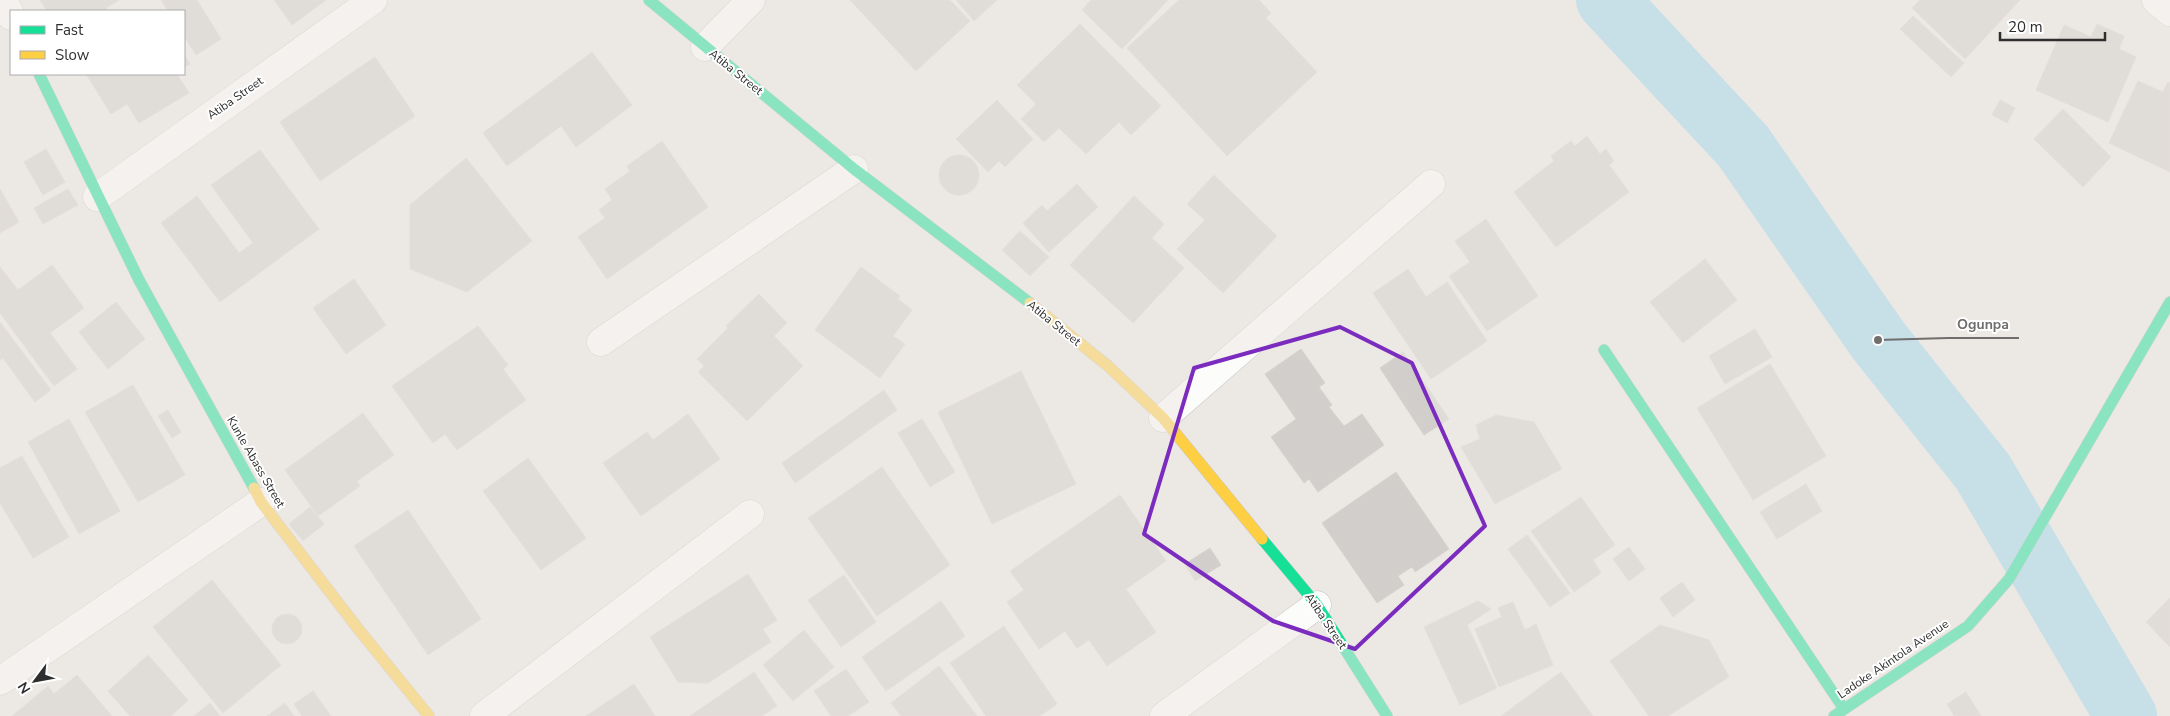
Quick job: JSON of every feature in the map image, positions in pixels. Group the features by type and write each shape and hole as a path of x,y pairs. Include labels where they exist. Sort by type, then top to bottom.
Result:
{"street":[{"path":"4,0 10,14"},
{"name":"Atiba Street","path":"97,196 373,0"},
{"name":"Atiba Street","path":"649,0 854,169 1011,288 1108,366 1163,418 1317,605 1387,716"},
{"path":"705,47 751,0"},
{"path":"2156,0 2170,12"},
{"name":"Kunle Abass Street","path":"39,75 139,280 261,502 359,630 429,716"},
{"path":"601,342 854,169"},
{"path":"1163,418 1431,184"},
{"name":"Ladoke Akintola Avenue","path":"1839,712 1968,626 2009,579 2170,302"},
{"path":"1604,350 1839,712"},
{"path":"0,681 261,502"},
{"path":"484,716 750,514"},
{"path":"1164,716 1317,605"}],"highlighted area":[{"path":"1340,327 1412,363 1485,526 1355,649 1273,621 1144,534 1194,368"}],"building":[{"path":"40,0 119,0 106,8 107,10 46,10"},
{"path":"161,0 197,0 221,39 196,55 185,38 185,10 167,10"},
{"path":"274,0 326,0 292,25"},
{"path":"850,0 950,0 970,21 916,71"},
{"path":"956,0 997,0 974,21"},
{"path":"1091,0 1168,0 1122,49 1082,10"},
{"path":"1179,0 1259,0 1271,13 1266,18 1317,72 1227,156 1127,48"},
{"path":"1920,0 2020,0 1965,59 1912,8"},
{"path":"1913,16 1964,63 1951,77 1900,29"},
{"path":"1080,24 1161,106 1131,135 1119,122 1086,154 1059,128 1044,142 1021,119 1036,104 1017,85"},
{"path":"2097,24 2124,36 2119,49 2136,57 2108,122 2036,90 2064,25 2091,37"},
{"path":"592,52 632,105 576,147 561,126 507,166 483,133"},
{"path":"185,56 190,64 185,66"},
{"path":"375,57 415,116 320,181 280,122"},
{"path":"87,75 178,75 189,93 139,123 127,104 111,114"},
{"path":"2138,81 2163,92 2168,82 2170,83 2170,172 2109,143"},
{"path":"997,100 1033,139 1005,167 999,161 988,172 956,139"},
{"path":"2000,100 2015,108 2007,123 1992,115"},
{"path":"2063,109 2111,157 2083,187 2034,139"},
{"path":"1587,136 1600,154 1606,149 1614,161 1609,165 1629,192 1556,247 1514,192 1554,161 1551,156 1571,141 1575,146"},
{"path":"662,141 708,207 607,279 578,237 605,218 599,210 612,200 605,189 630,171 627,166"},
{"path":"46,149 65,182 43,195 24,162"},
{"path":"260,150 319,229 220,302 161,223 197,196 239,253 253,243 211,185"},
{"path":"955,155 963,155 970,158 976,164 979,175 976,186 970,192 963,195 955,195 948,192 942,186 939,179 939,171 942,164 948,158"},
{"path":"466,158 532,241 467,292 410,269 410,205"},
{"path":"1214,175 1277,236 1223,293 1177,249 1205,220 1187,204"},
{"path":"1077,184 1098,207 1049,252 1023,223 1042,205 1047,211"},
{"path":"0,189 19,222 0,233"},
{"path":"68,189 78,205 43,224 34,208"},
{"path":"1134,196 1164,224 1152,238 1184,268 1133,323 1070,265"},
{"path":"1486,219 1538,296 1487,331 1449,276 1470,262 1455,241"},
{"path":"1020,231 1049,257 1030,276 1002,250"},
{"path":"1705,259 1737,300 1683,343 1650,302"},
{"path":"52,265 84,308 50,333 77,369 54,386 0,313 0,267 18,290"},
{"path":"861,267 900,296 898,299 912,310 893,336 905,344 880,378 815,330"},
{"path":"1408,269 1426,297 1447,282 1487,341 1431,379 1373,293"},
{"path":"354,279 386,325 346,354 313,308"},
{"path":"759,294 787,323 774,336 803,366 747,421 698,372 704,366 697,359 728,328 726,326"},
{"path":"116,302 145,339 108,369 79,332"},
{"path":"0,322 51,390 35,402 3,358 0,360"},
{"path":"478,326 508,365 503,369 526,400 457,450 445,434 433,443 392,386"},
{"path":"1755,329 1772,357 1725,384 1709,356"},
{"path":"1301,349 1325,383 1319,387 1332,405 1329,407 1344,426 1362,414 1384,445 1318,492 1309,479 1304,483 1271,437 1296,419 1265,374"},
{"path":"1403,352 1449,419 1424,435 1380,368"},
{"path":"1770,364 1826,456 1753,500 1697,408"},
{"path":"1021,371 1076,484 992,524 938,412"},
{"path":"133,385 185,475 138,502 85,412"},
{"path":"884,390 897,410 795,483 782,463"},
{"path":"168,410 181,432 172,438 158,416"},
{"path":"363,413 394,455 357,481 360,486 318,516 285,470"},
{"path":"688,414 720,459 641,516 603,463 647,432 653,440"},
{"path":"1496,415 1534,422 1562,469 1495,504 1461,447 1480,439 1476,425"},
{"path":"69,419 120,511 79,534 28,442"},
{"path":"922,419 955,472 930,487 898,433"},
{"path":"22,456 69,537 33,558 0,503 0,468"},
{"path":"528,458 586,538 541,570 483,491"},
{"path":"882,467 950,565 877,616 808,518"},
{"path":"1396,472 1449,549 1415,572 1412,567 1398,576 1404,585 1377,603 1322,523"},
{"path":"1806,484 1822,511 1777,539 1760,512"},
{"path":"1120,495 1166,561 1126,589 1156,632 1107,666 1089,640 1077,648 1065,631 1039,649 1007,602 1024,590 1010,571"},
{"path":"1581,497 1615,545 1593,560 1601,573 1574,592 1531,531"},
{"path":"310,507 324,524 303,541 289,524"},
{"path":"408,510 481,619 428,655 354,546"},
{"path":"1527,535 1570,593 1550,607 1508,549"},
{"path":"1629,547 1645,569 1629,581 1613,559"},
{"path":"1210,548 1221,565 1195,581 1185,564"},
{"path":"748,574 777,620 763,629 771,642 708,683 678,682 650,637"},
{"path":"844,575 876,622 841,647 808,600"},
{"path":"212,580 281,665 223,713 153,627"},
{"path":"1682,582 1695,600 1673,617 1660,598"},
{"path":"2170,598 2170,647 2146,622"},
{"path":"941,601 965,636 886,691 862,657"},
{"path":"1478,601 1491,609 1467,625 1497,688 1460,705 1424,627"},
{"path":"1513,602 1525,630 1536,624 1553,665 1499,687 1475,629 1502,617 1498,608"},
{"path":"287,614 293,615 301,623 301,635 293,643 287,644 281,643 273,635 272,629 273,623 281,615"},
{"path":"1660,625 1709,640 1729,677 1668,716 1649,716 1610,661"},
{"path":"1004,626 1057,704 1040,716 986,716 950,663"},
{"path":"804,630 834,667 793,701 763,665"},
{"path":"148,655 188,700 171,716 130,716 108,691"},
{"path":"939,666 977,716 901,716 891,703"},
{"path":"846,669 869,702 848,716 831,716 814,691"},
{"path":"754,672 777,706 762,716 690,716"},
{"path":"1561,672 1593,716 1501,716"},
{"path":"77,675 112,716 12,716 48,686 54,694"},
{"path":"634,684 655,716 586,716"},
{"path":"313,691 331,716 302,716 294,704"},
{"path":"1966,692 1981,716 1954,716 1947,704"},
{"path":"210,703 220,716 194,716"},
{"path":"285,703 294,716 267,716"}],"waterway":[{"path":"1607,0 1743,146 1878,340 1983,472 2126,716"}],"traffic: fast":[{"path":"649,0 854,169 1030,303"},
{"path":"39,75 139,280 254,488"},
{"path":"1834,716 1968,626 2009,579 2170,302"},
{"path":"1604,350 1844,709"},
{"path":"1262,539 1317,605 1387,716"}],"traffic: slow":[{"path":"1030,303 1108,366 1163,418 1262,539"},
{"path":"254,488 261,502 359,630 429,716"}],"place":[{"name":"Ogunpa","path":"1878,340"}]}
